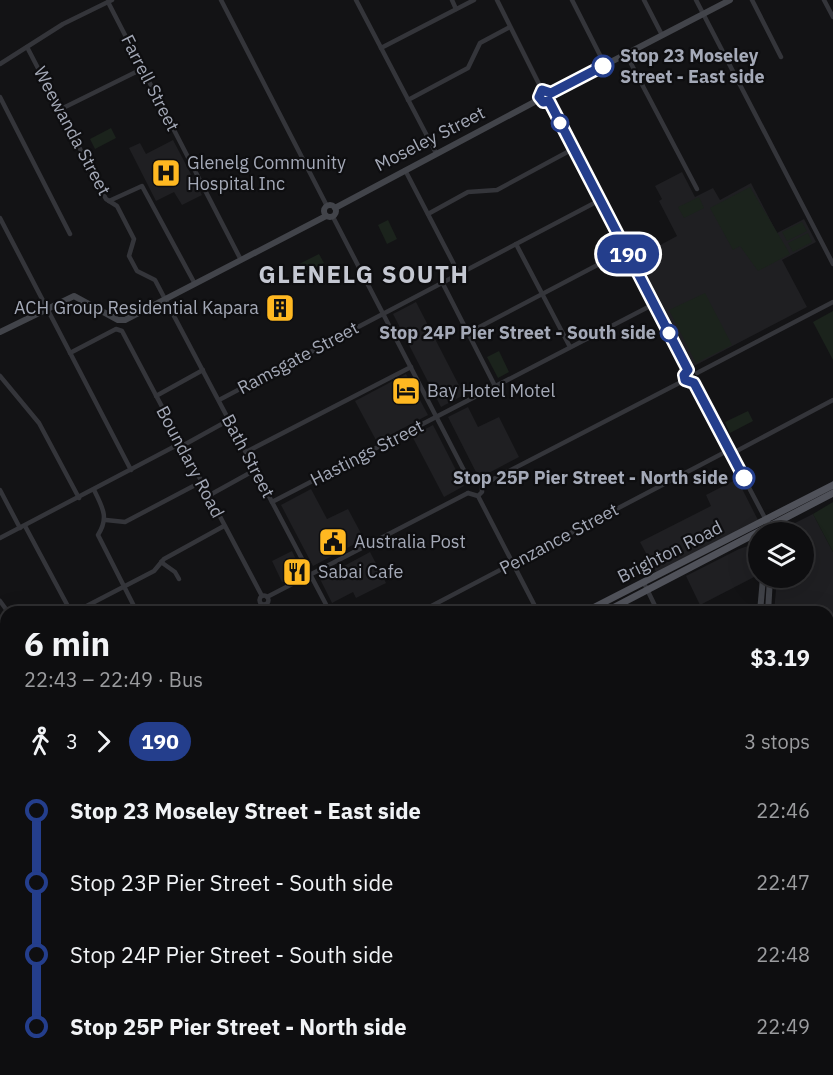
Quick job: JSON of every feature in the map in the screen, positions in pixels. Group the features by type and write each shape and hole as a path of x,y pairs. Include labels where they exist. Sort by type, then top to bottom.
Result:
{"main road":[{"name":"Brighton Road","path":"777,522 833,485"},
{"name":"Brighton Road","path":"779,522 833,493"},
{"name":"Brighton Road","path":"615,606 646,587 748,538"},
{"name":"Brighton Road","path":"600,606 646,587 747,539"}],"street":[{"path":"0,332 74,296 122,321 329,217 335,208 327,206 221,0"},
{"path":"356,0 436,153"},
{"path":"452,0 456,9"},
{"path":"381,48 474,0"},
{"path":"497,0 542,90 540,99 549,101"},
{"path":"572,0 605,65"},
{"path":"644,0 662,36"},
{"path":"696,0 833,264"},
{"path":"542,90 551,93 730,0"},
{"path":"752,0 781,57"},
{"path":"824,0 833,17"},
{"path":"0,64 63,24 110,1"},
{"name":"Farrell Street","path":"110,1 142,69 241,260"},
{"path":"408,100 468,68 480,43 510,27"},
{"name":"Weewanda Street","path":"27,47 106,199 117,206 134,239 129,256 137,271 155,280 166,299"},
{"path":"626,54 697,189"},
{"path":"59,110 142,69"},
{"path":"551,93 549,101 688,370 697,373"},
{"path":"0,97 70,234"},
{"name":"Moseley Street","path":"335,208 540,99"},
{"path":"428,214 468,192 497,190 573,149"},
{"path":"404,170 459,274"},
{"path":"109,201 142,186 195,284"},
{"name":"Ramsgate Street","path":"219,400 600,200"},
{"path":"327,206 324,210 384,313 471,482"},
{"path":"0,218 131,470"},
{"path":"516,244 570,347"},
{"path":"468,333 626,250"},
{"path":"442,282 495,386"},
{"name":"Bath Street","path":"166,299 327,606"},
{"path":"694,383 697,373 833,302"},
{"name":"Hastings Street","path":"272,502 654,304"},
{"name":"Boundary Road","path":"70,353 118,329 264,596"},
{"path":"246,452 411,367"},
{"path":"156,396 203,370"},
{"path":"685,380 684,375 688,370"},
{"path":"0,376 39,423 79,498"},
{"path":"482,485 685,380 694,383 765,522"},
{"name":"Penzance Street","path":"431,606 513,562 833,400"},
{"path":"0,538 229,420"},
{"path":"208,496 255,470"},
{"path":"468,493 467,486 476,480 482,485 483,490 478,496"},
{"path":"106,520 125,522 201,482"},
{"path":"0,490 69,606"},
{"path":"94,490 104,509 106,520 98,536 134,606"},
{"path":"261,606 264,604 264,596 468,493 478,496 535,606"},
{"path":"85,606 154,571 161,562 224,526"},
{"path":"161,562 175,572 179,579"},
{"path":"646,587 655,606"},
{"path":"761,606 762,588"},
{"path":"768,606 769,588"}],"shaded area":[{"path":"111,128 116,138 95,149 90,139"},
{"name":"Glenelg Community Hospital Inc","path":"173,140 202,195 182,205 174,192 156,201 129,148 140,143 146,154"},
{"path":"682,172 695,197 713,188 720,200 751,183 777,233 804,219 816,242 782,260 807,307 694,366 638,257 677,236 659,201 662,199 655,186"},
{"path":"750,187 790,254 758,271 740,246 733,250 710,208"},
{"path":"699,197 704,208 684,218 678,207"},
{"path":"388,220 397,239 387,244 378,225"},
{"path":"802,222 807,231 787,241 782,232"},
{"path":"808,233 812,242 793,252 788,243"},
{"path":"319,254 324,263 304,274 299,264"},
{"path":"705,293 732,345 696,363 669,310"},
{"path":"416,302 464,395 441,407 393,314"},
{"path":"833,311 833,360 813,322"},
{"path":"499,351 509,372 498,378 487,357"},
{"path":"406,374 428,415 377,442 355,401"},
{"path":"468,407 478,427 499,417 519,457 479,478 448,417"},
{"path":"748,411 753,421 730,433 725,422"},
{"path":"433,425 464,486 444,497 412,436"},
{"path":"737,479 758,520 748,522 748,525 656,572 640,542 711,506 706,495"},
{"path":"311,489 327,519 348,509 364,539 313,566 281,505"},
{"path":"833,502 833,552 813,514"},
{"path":"813,514 833,552 833,606 775,606 776,588 814,588 814,522 797,522"},
{"path":"748,546 748,580 700,605 686,576"},
{"path":"292,551 302,572 282,582 272,561"},
{"path":"370,552 386,583 356,598 353,592 332,603 320,579"}],"bus line":[{"name":"190","path":"603,66 551,93 548,90 542,90 539,97 543,102 549,101 688,370 684,375 685,380 688,383 694,383 744,478"}],"place":[{"name":"Stop 23 Moseley Street - East side","path":"603,66"},
{"name":"Glenelg Community Hospital Inc","path":"166,173"},
{"name":"ACH Group Residential Kapara","path":"280,308"},
{"name":"Stop 24P Pier Street - South side","path":"669,333"},
{"name":"Bay Hotel Motel","path":"406,391"},
{"name":"Stop 25P Pier Street - North side","path":"744,478"},
{"name":"Australia Post","path":"333,542"},
{"name":"Sabai Cafe","path":"297,572"}],"district":[{"name":"GLENELG SOUTH","path":"364,275"}]}
